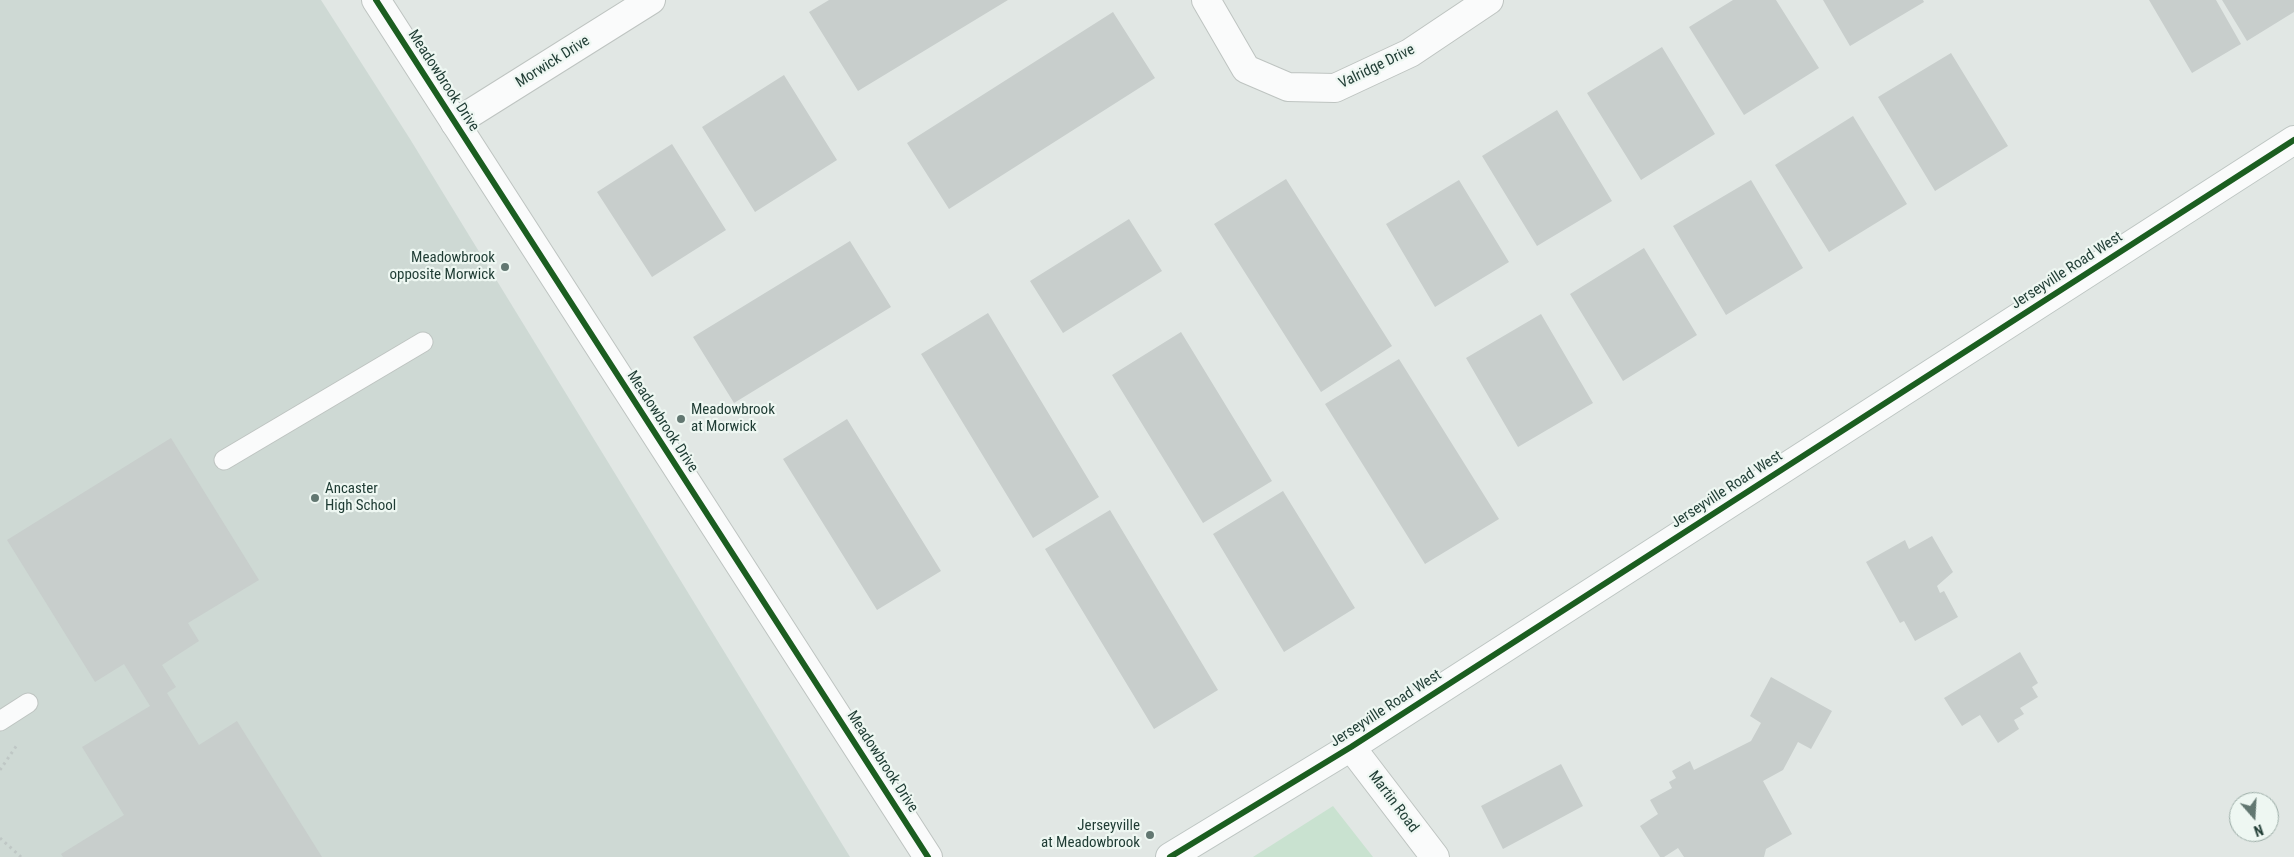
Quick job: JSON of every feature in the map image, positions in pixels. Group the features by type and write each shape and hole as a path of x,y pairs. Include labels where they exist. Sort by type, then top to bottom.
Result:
{"street":[{"name":"Meadowbrook Drive","path":"376,0 928,857"},
{"name":"Morwick Drive","path":"455,123 650,0"},
{"name":"Valridge Drive","path":"1206,0 1246,68 1288,87 1335,88 1410,53 1489,0"},
{"name":"Jerseyville Road West","path":"1170,857 1351,747 2294,140"},
{"name":"Martin Road","path":"1351,747 1435,857"}],"lane":[{"path":"224,460 422,342"},
{"path":"0,721 28,703"}],"path":[{"path":"0,838 21,857"}],"shaded area":[{"name":"Ancaster High School","path":"0,0 321,0 410,139 850,857 0,857"}],"green space":[{"path":"1333,806 1373,857 1253,857"}],"building":[{"path":"829,0 1008,0 858,91 809,12"},
{"path":"1733,0 1776,0 1819,68 1744,115 1689,27"},
{"path":"1823,0 1923,0 1924,2 1850,46"},
{"path":"2149,0 2216,0 2241,44 2192,73"},
{"path":"2222,0 2294,0 2294,12 2247,41"},
{"path":"1113,12 1155,78 949,209 907,143"},
{"path":"1662,47 1715,134 1641,180 1587,93"},
{"path":"1951,53 2008,146 1935,191 1878,97"},
{"path":"784,75 837,160 755,212 702,127"},
{"path":"1557,110 1612,201 1537,246 1482,156"},
{"path":"1853,116 1907,204 1829,252 1775,165"},
{"path":"672,144 726,230 652,277 597,192"},
{"path":"1286,179 1392,346 1321,392 1214,224"},
{"path":"1459,180 1509,262 1435,307 1386,224"},
{"path":"1751,180 1803,268 1726,315 1673,226"},
{"path":"1129,219 1162,271 1063,333 1030,281"},
{"path":"850,241 891,307 734,403 693,337"},
{"path":"1644,248 1697,335 1623,381 1570,294"},
{"path":"988,313 1099,497 1033,538 921,354"},
{"path":"1541,314 1593,403 1518,447 1466,358"},
{"path":"1181,332 1272,481 1203,523 1112,375"},
{"path":"1399,359 1499,519 1425,564 1325,404"},
{"path":"847,419 941,571 877,610 783,459"},
{"path":"171,438 259,580 188,623 199,641 162,665 176,687 167,693 199,745 237,721 322,857 63,857 61,854 124,815 82,747 150,706 124,664 95,682 7,540"},
{"path":"1283,491 1355,608 1284,652 1213,534"},
{"path":"1110,510 1218,690 1154,729 1045,549"},
{"path":"1932,536 1953,572 1937,586 1940,593 1944,591 1958,617 1915,641 1904,621 1900,623 1866,562 1905,540 1909,549"},
{"path":"2020,652 2038,683 2032,687 2038,697 2020,708 2024,714 2014,720 2019,729 1998,743 1980,715 1962,726 1944,698"},
{"path":"1771,677 1832,711 1811,749 1798,742 1783,770 1763,781 1792,834 1766,849 1764,857 1684,857 1678,848 1664,857 1660,857 1640,826 1658,814 1650,800 1672,788 1669,782 1676,778 1672,771 1690,761 1694,770 1751,741 1761,723 1750,716"},
{"path":"1561,764 1583,806 1503,849 1481,806"}],"cycle path":[{"path":"376,0 928,857"},
{"path":"1170,857 1351,747 2294,140"}],"place":[{"name":"Meadowbrook opposite Morwick","path":"505,267"},
{"name":"Meadowbrook at Morwick","path":"681,419"},
{"name":"Ancaster High School","path":"315,498"},
{"name":"Jerseyville at Meadowbrook","path":"1150,835"}]}
